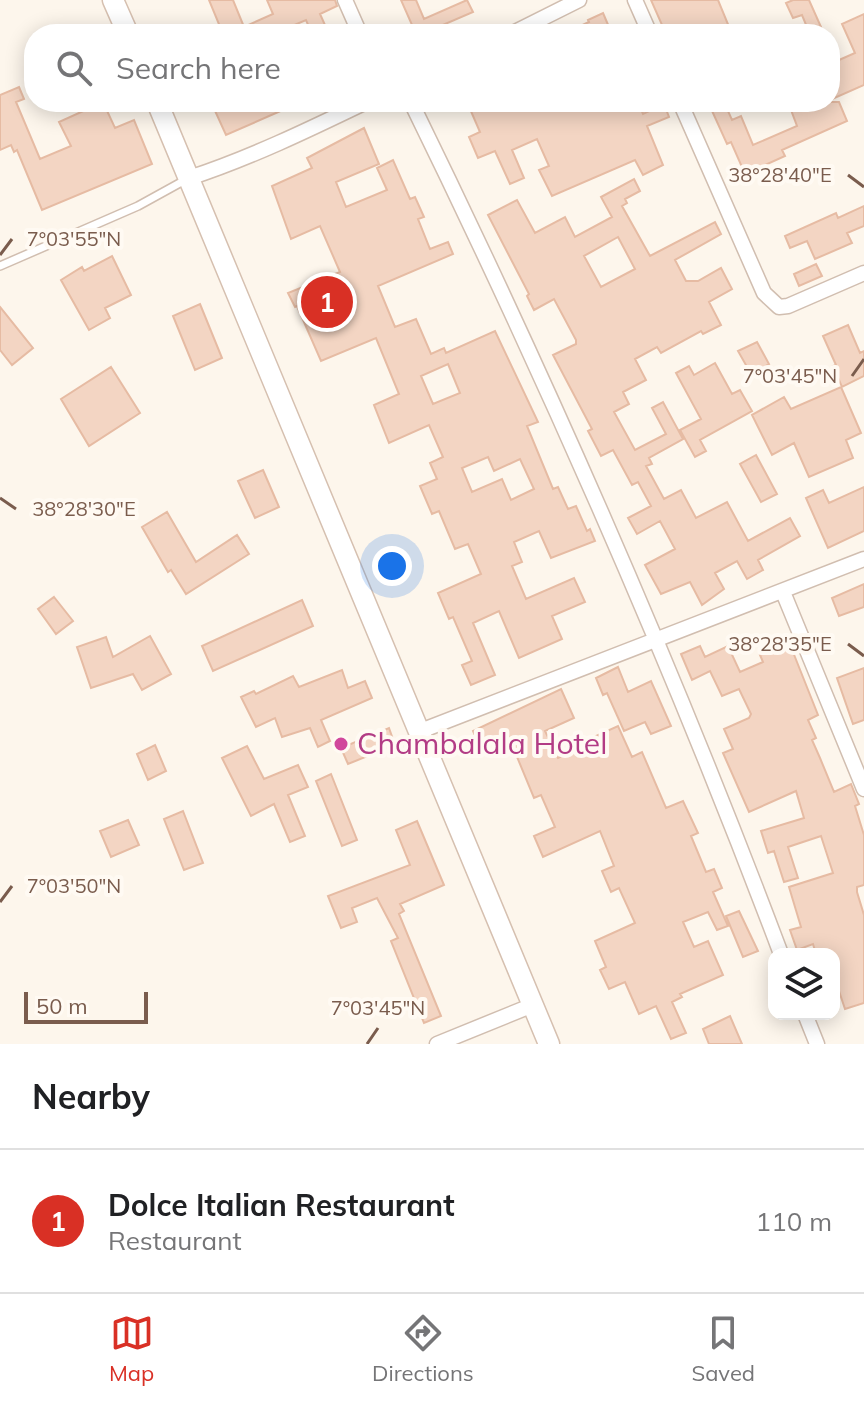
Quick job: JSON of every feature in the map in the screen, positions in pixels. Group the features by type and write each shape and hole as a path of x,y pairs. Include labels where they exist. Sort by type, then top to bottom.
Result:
{"main road":[{"path":"113,0 124,24"},
{"path":"161,112 549,1044"}],"street":[{"path":"345,0 356,24"},
{"path":"531,24 579,0"},
{"path":"635,0 646,24"},
{"path":"189,178 252,155 344,112"},
{"path":"416,112 481,244 655,638 779,948"},
{"path":"684,112 764,293 771,302 779,307 788,306 864,273"},
{"path":"418,732 864,559"},
{"path":"783,592 864,789"},
{"path":"437,1044 533,1005"},
{"path":"807,1020 817,1044"}],"lane":[{"path":"0,266 138,206 189,178"}],"building":[{"path":"209,0 233,0 243,24 219,24"},
{"path":"267,0 335,0 337,6 320,14 324,24 308,24 306,20 297,24 250,24 273,14"},
{"path":"401,0 416,0 424,19 467,0 473,12 445,24 412,24"},
{"path":"651,0 718,0 728,24 662,24"},
{"path":"809,0 820,24 806,24 802,15 793,18 786,3"},
{"path":"603,13 608,24 585,24"},
{"path":"864,14 864,85 840,96 840,60 855,53 842,24"},
{"path":"19,87 24,99 16,102 40,159 71,146 59,122 81,112 108,112 115,128 134,120 152,164 42,210 17,150 14,152 11,145 0,150 0,95"},
{"path":"840,104 847,121 782,150 785,156 745,174 731,142 727,144 713,112 728,112 732,120 741,116 753,145 797,126 792,112 840,112"},
{"path":"216,112 278,112 226,135"},
{"path":"471,112 667,112 669,117 647,126 663,165 643,175 635,160 552,196 539,170 549,166 537,139 512,150 524,178 510,184 495,151 478,158 469,137 480,132"},
{"path":"364,128 379,164 336,182 346,207 387,190 377,168 393,160 410,199 415,197 424,217 418,219 430,249 448,242 453,254 378,286 395,327 416,319 431,354 444,348 446,353 495,331 538,422 527,426 553,489 558,487 568,509 576,506 595,541 551,558 539,531 514,542 522,562 512,566 526,599 574,578 585,602 552,616 562,639 519,658 499,611 473,623 495,675 471,685 462,665 472,661 453,617 449,619 438,593 481,574 468,544 455,549 439,511 432,514 420,486 437,479 430,463 443,457 429,425 389,443 374,405 399,394 376,338 321,361 297,306 288,293 340,272 320,226 291,239 272,186 312,168 307,158","holes":["448,364 460,393 433,404 421,376","488,457 494,471 520,459 534,489 511,500 502,479 472,492 462,468"]},
{"path":"634,179 640,191 625,199 627,203 622,206 650,256 715,222 721,234 675,260 686,281 698,281 721,268 732,289 709,302 721,325 703,334 701,331 661,353 657,347 635,359 646,380 623,392 629,404 614,412 635,450 666,434 652,408 663,402 683,439 649,458 652,464 646,466 664,499 681,490 696,518 727,502 748,541 790,518 800,536 758,560 763,570 747,579 737,561 715,573 724,589 702,605 690,582 661,594 645,565 675,549 660,521 637,534 628,518 651,506 638,482 632,485 613,450 601,456 588,431 592,429 553,355 576,344 576,340 554,299 534,310 527,296 529,294 488,215 517,200 535,233 565,217 575,237 612,217 601,197","holes":["618,237 635,269 601,287 584,256"]},
{"path":"864,206 864,226 847,233 852,243 815,259 807,241 790,248 785,236 836,213 838,218"},
{"path":"112,256 131,295 105,308 110,318 89,330 61,280 82,267 84,271"},
{"path":"816,264 822,276 799,286 794,274"},
{"path":"200,304 222,358 195,370 173,316"},
{"path":"0,307 33,348 12,365 0,350"},
{"path":"848,325 860,353 864,351 864,376 842,387 823,336"},
{"path":"757,342 769,364 751,374 738,351"},
{"path":"715,363 732,394 740,390 752,411 700,440 706,451 695,457 680,430 701,419 676,373 689,366 694,375"},
{"path":"111,367 140,413 89,446 61,399"},
{"path":"841,387 861,433 846,440 853,458 809,477 794,443 772,455 752,415 784,397 791,409"},
{"path":"756,455 777,494 761,502 740,464"},
{"path":"263,470 279,507 255,518 238,481"},
{"path":"864,487 864,531 828,548 806,498 823,490 829,503"},
{"path":"167,512 196,562 237,535 249,554 186,594 171,570 168,572 142,527"},
{"path":"864,584 864,607 839,616 832,598"},
{"path":"54,597 73,621 56,634 38,609"},
{"path":"302,600 313,626 213,671 202,646"},
{"path":"150,636 171,674 142,690 133,674 91,688 77,647 106,637 113,657"},
{"path":"789,642 818,715 808,720 816,738 812,740 834,792 851,784 859,804 855,806 864,835 864,885 857,887 857,892 864,915 864,1003 845,1009 840,994 840,948 814,948 813,944 796,948 790,930 801,927 789,887 833,873 821,836 788,847 798,878 784,882 774,851 768,853 761,831 804,818 796,791 749,812 723,753 733,749 724,729 749,718 751,714 739,689 722,696 710,671 692,680 681,654 700,646 705,657 728,646 740,672 763,662 760,655"},
{"path":"618,667 628,692 651,681 671,726 651,734 645,722 624,731 607,693 603,695 596,678"},
{"path":"864,668 864,720 853,724 837,678"},
{"path":"342,670 348,688 365,681 372,698 321,720 330,741 318,747 310,728 282,737 275,718 256,727 241,697 254,691 256,694 293,676 299,687"},
{"path":"561,689 574,718 545,731 558,758 598,740 596,736 618,726 632,757 642,752 666,808 683,801 698,833 691,836 706,872 714,869 722,888 713,892 728,926 717,930 708,912 683,922 694,947 708,941 723,975 680,994 682,997 672,1002 686,1033 671,1039 656,1006 639,1014 625,982 609,989 600,970 606,967 595,941 635,923 619,888 611,892 602,871 614,866 600,831 543,857 534,836 555,827 541,795 534,798 508,735 480,747 473,731"},
{"path":"389,728 395,745 348,764 341,748"},
{"path":"155,745 166,771 148,780 137,754"},
{"path":"247,746 264,779 298,765 308,787 288,795 305,836 290,842 274,804 251,816 222,758"},
{"path":"331,774 357,840 342,846 316,781"},
{"path":"183,811 203,863 184,870 164,819"},
{"path":"128,820 139,845 111,857 100,831"},
{"path":"417,821 444,885 400,904 404,911 399,914 441,1016 424,1023 391,941 398,938 377,898 352,908 357,922 341,928 328,896 410,865 396,830"},
{"path":"739,911 758,951 743,957 726,916"},
{"path":"730,1016 742,1044 709,1044 703,1029"}],"place":[{"name":"Dolce Italian Restaurant","path":"327,302"},
{"name":"Chambalala Hotel","path":"341,744"}]}
